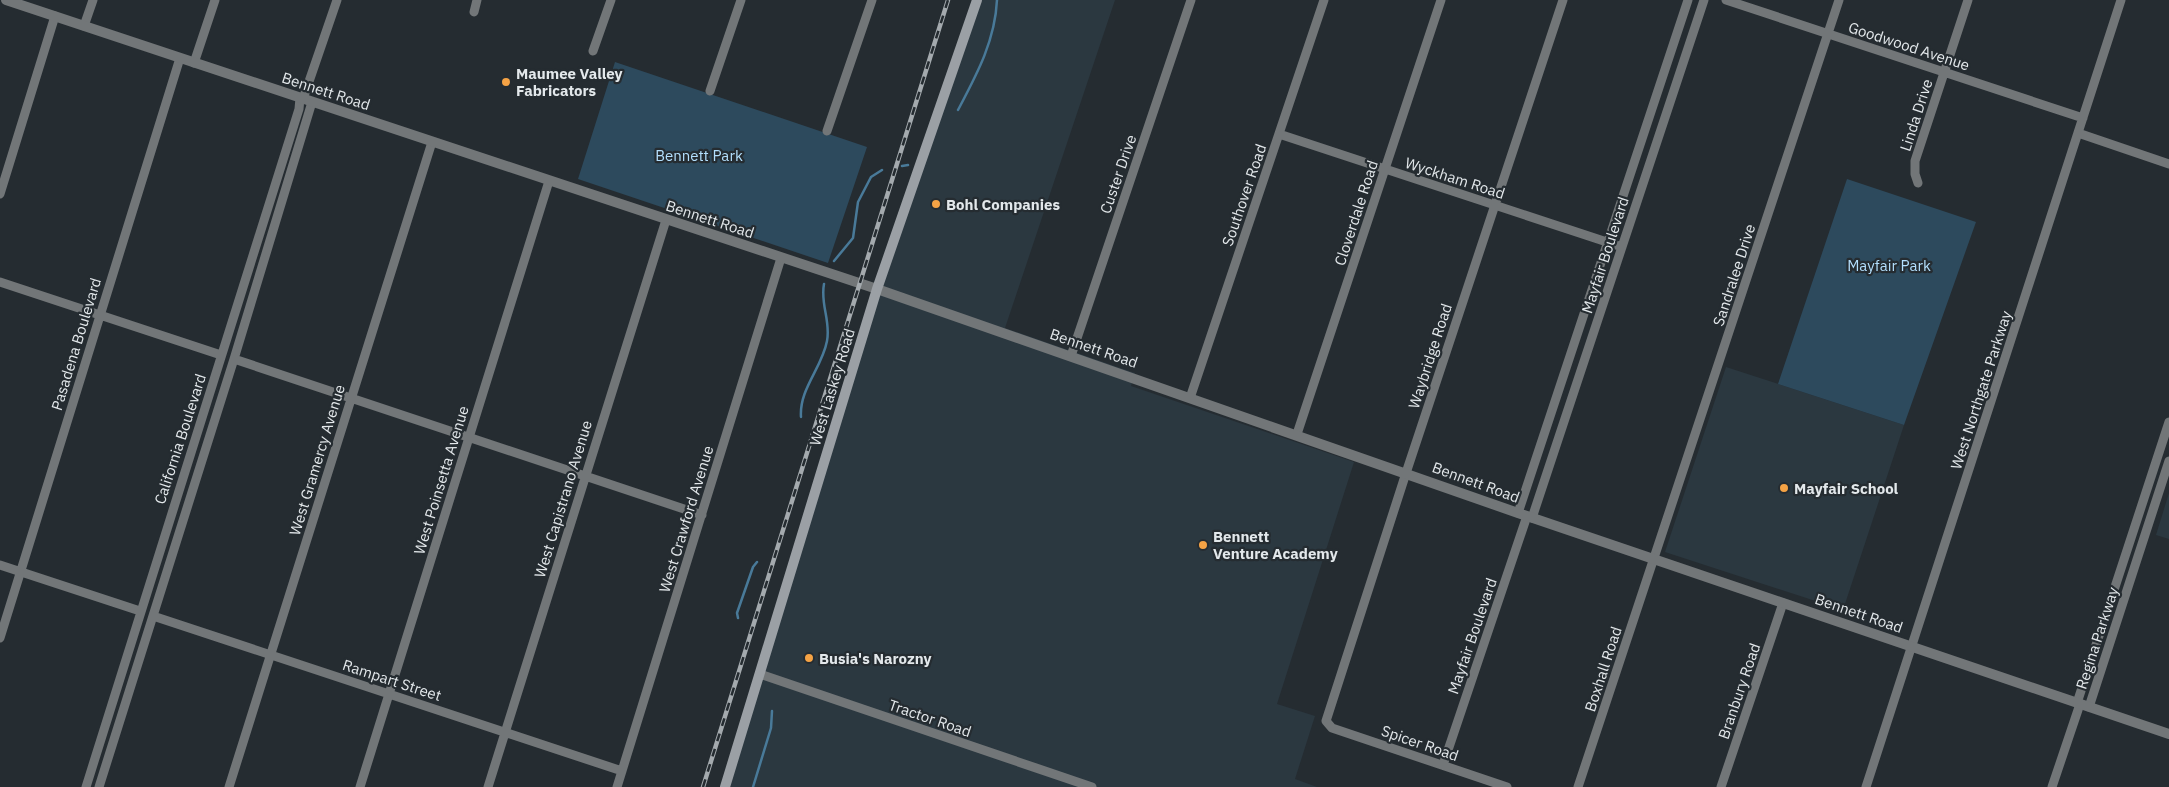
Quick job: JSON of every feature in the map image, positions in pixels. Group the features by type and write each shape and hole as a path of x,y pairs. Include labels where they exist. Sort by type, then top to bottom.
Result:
{"main road":[{"name":"West Laskey Road","path":"725,787 877,289 977,0"}],"street":[{"name":"Bennett Road","path":"6,0 877,289 1297,434 1526,516 2169,734"},
{"path":"84,26 93,0"},
{"path":"194,63 214,0"},
{"name":"California Boulevard","path":"99,787 273,233 305,100 337,0"},
{"path":"474,12 477,0"},
{"path":"593,51 611,0"},
{"path":"710,91 741,0"},
{"path":"827,131 872,0"},
{"name":"Custer Drive","path":"1071,356 1191,0"},
{"name":"Southover Road","path":"1190,398 1324,0"},
{"name":"Cloverdale Road","path":"1297,434 1441,0"},
{"name":"Waybridge Road","path":"1326,721 1562,0"},
{"name":"Mayfair Boulevard","path":"1526,516 1609,243 1688,0"},
{"name":"Mayfair Boulevard","path":"1443,765 1526,516 1622,247 1704,0"},
{"name":"Goodwood Avenue","path":"1726,0 2083,118"},
{"name":"Sandralee Drive","path":"1654,559 1839,0"},
{"name":"Linda Drive","path":"1918,183 1915,174 1916,161 1968,0"},
{"name":"West Northgate Parkway","path":"1866,787 2121,0"},
{"path":"0,194 55,16"},
{"name":"Pasadena Boulevard","path":"0,638 180,58"},
{"name":"California Boulevard","path":"86,787 298,109 305,100"},
{"path":"2078,133 2169,164"},
{"name":"Wyckham Road","path":"1279,134 1622,247"},
{"name":"West Gramercy Avenue","path":"229,787 432,142"},
{"name":"West Poinsetta Avenue","path":"360,787 549,181"},
{"name":"West Capistrano Avenue","path":"488,787 584,476 666,220"},
{"path":"261,229 273,233"},
{"name":"West Crawford Avenue","path":"617,787 781,258"},
{"path":"0,282 221,355 222,363 227,364 234,359 702,515"},
{"name":"Regina Parkway","path":"2082,705 2120,573 2169,422"},
{"name":"Regina Parkway","path":"2082,705 2131,577 2169,461"},
{"path":"180,483 193,486"},
{"path":"2135,526 2147,530"},
{"name":"Boxhall Road","path":"1578,787 1654,559"},
{"name":"Rampart Street","path":"0,565 140,611 143,620 146,622 153,616 622,771"},
{"name":"Regina Parkway","path":"2120,573 2131,577"},
{"name":"Branbury Road","path":"1721,787 1783,603"},
{"name":"Tractor Road","path":"760,674 1092,787"},
{"path":"2052,787 2082,705"},
{"name":"Spicer Road","path":"1326,721 1332,728 1508,787"},
{"path":"100,740 112,744"}],"shaded area":[{"path":"977,0 1115,0 1005,328 1135,373 1131,386 1354,462 1277,704 1315,716 1295,779 1317,787 725,787 877,289"},
{"name":"Mayfair School","path":"1726,367 1904,425 1843,610 1665,552"},
{"path":"2169,493 2169,539 2156,535"}],"green space":[{"name":"Bennett Park","path":"615,62 867,147 828,263 578,179"},
{"name":"Mayfair Park","path":"1847,179 1976,222 1904,425 1778,384"}],"waterway":[{"path":"958,110 989,43 996,15 997,0"},
{"path":"902,166 908,165"},
{"path":"834,261 853,238 858,202 871,177 882,170"},
{"path":"801,417 801,407 807,388 821,360 827,341 828,326 823,299 824,284"},
{"path":"738,618 737,613 753,567 757,562"},
{"path":"753,787 771,728 772,711"}],"railway":[{"path":"703,787 948,0"}],"place":[{"name":"Maumee Valley Fabricators","path":"506,82"},
{"name":"Bohl Companies","path":"936,204"},
{"name":"Mayfair School","path":"1784,488"},
{"name":"Bennett Venture Academy","path":"1203,545"},
{"name":"Busia's Narozny","path":"809,658"}]}
